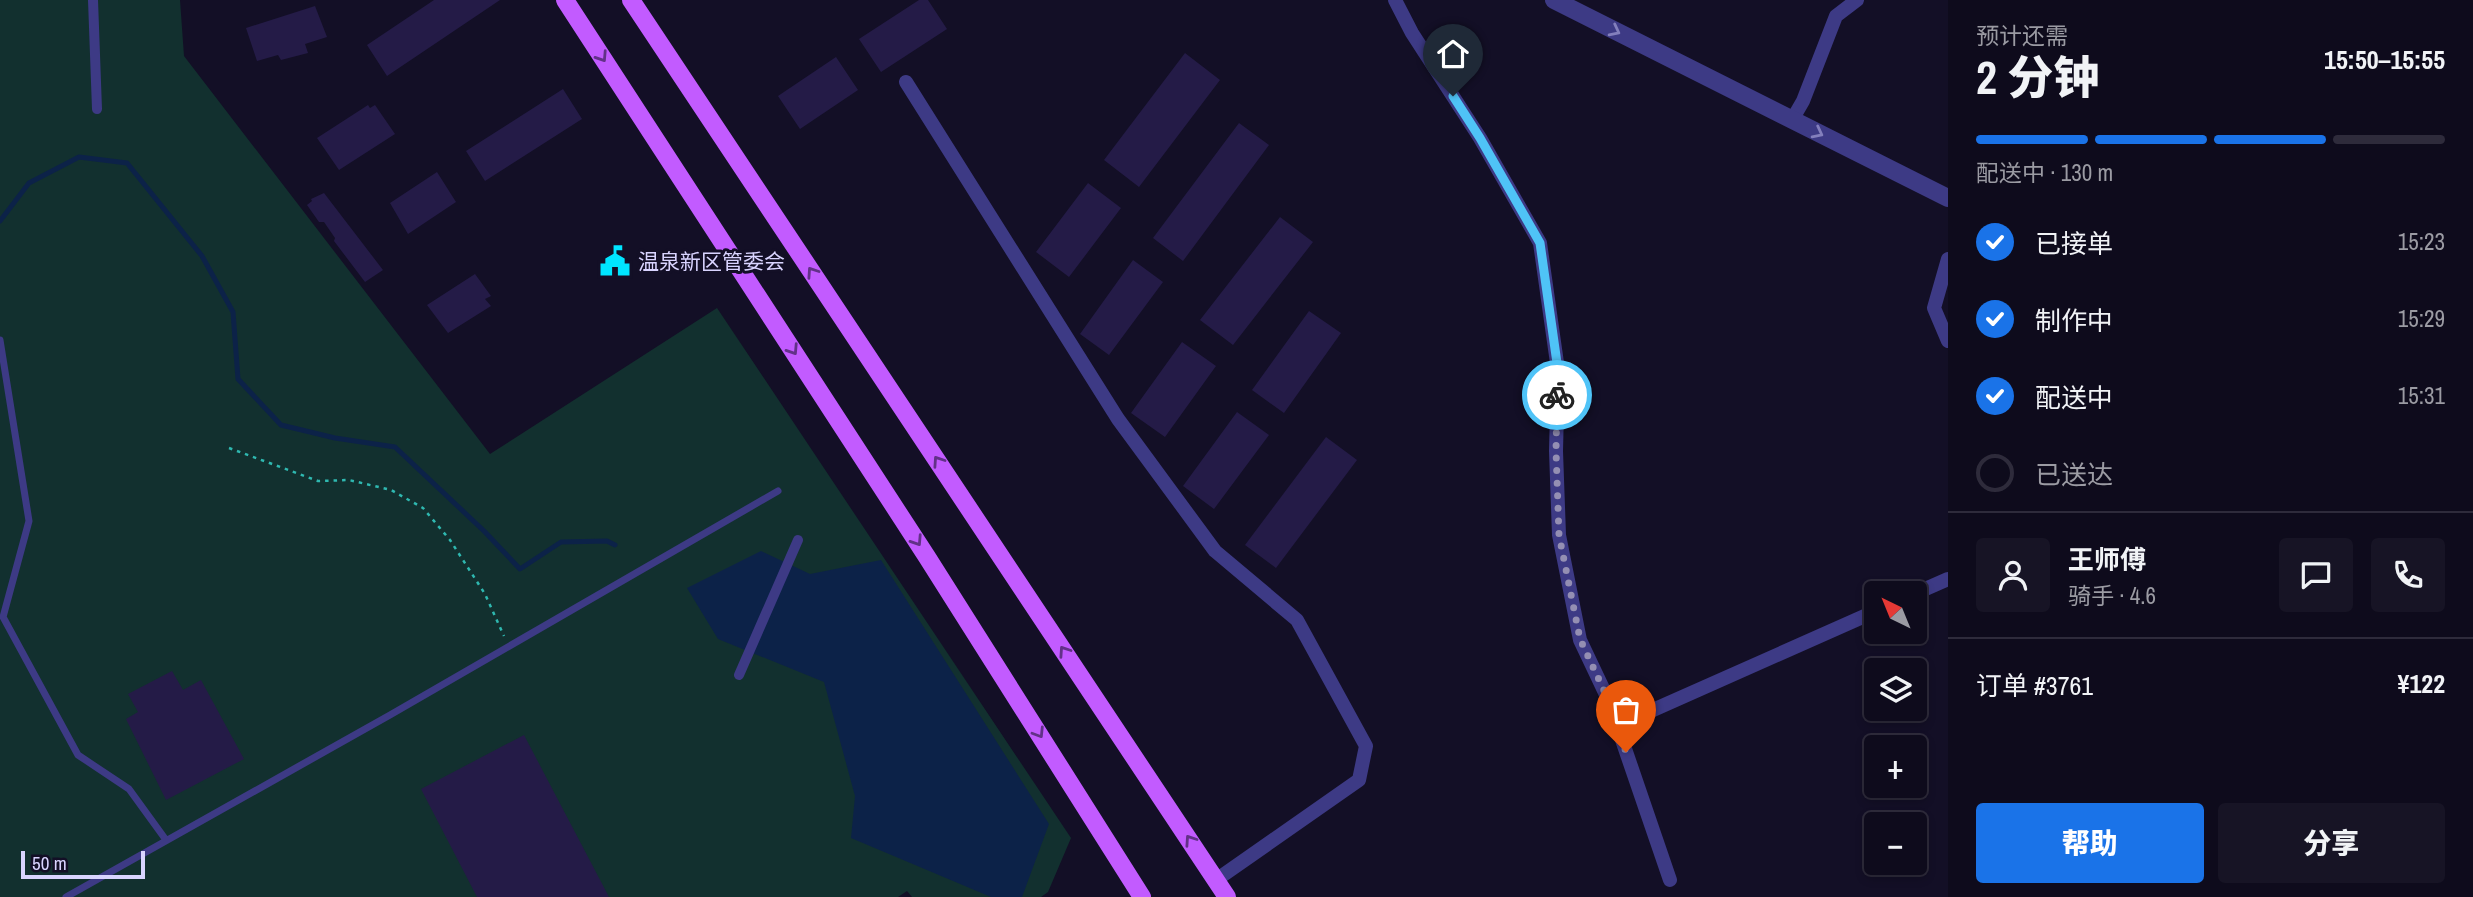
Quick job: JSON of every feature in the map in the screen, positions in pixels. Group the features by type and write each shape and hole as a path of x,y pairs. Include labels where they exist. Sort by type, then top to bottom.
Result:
{"main road":[{"path":"565,0 928,557 1142,897"},
{"path":"631,0 1227,897"}],"street":[{"path":"93,0 97,109"},
{"path":"1395,0 1412,33 1480,138 1540,243 1558,370 1556,451 1559,535 1580,639 1608,699 1670,880"},
{"path":"1554,0 1948,198"},
{"path":"1792,120 1803,101 1836,16 1857,0"},
{"path":"906,82 1118,419 1214,551 1297,620 1366,746 1359,780 1216,880"},
{"path":"1948,259 1934,308 1948,341"},
{"path":"739,675 798,540"},
{"path":"1927,588 1948,579"},
{"path":"1617,726 1864,616"}],"lane":[{"path":"0,340 29,521 3,617 78,755 129,789 166,840"},
{"path":"66,897 390,715 778,491"}],"path":[{"path":"229,448 318,481 349,480 391,490 423,508 450,540 485,594 509,646"}],"green space":[{"path":"0,0 180,0 184,56 490,454 717,308 1071,838 1048,892 1041,897 912,897 907,891 898,897 0,897"}],"water":[{"path":"761,551 810,574 881,560 1049,824 1022,897 991,897 851,838 855,796 824,682 718,639 687,588"}],"building":[{"path":"434,0 500,0 387,76 367,45"},
{"path":"919,0 928,0 947,29 881,72 859,39"},
{"path":"315,6 327,37 305,44 308,53 281,60 278,55 257,61 246,28"},
{"path":"1185,53 1220,80 1139,187 1104,160"},
{"path":"836,57 858,90 800,129 778,96"},
{"path":"563,89 582,119 485,181 466,151"},
{"path":"368,105 370,108 375,105 395,134 339,170 317,138"},
{"path":"1239,123 1269,145 1183,261 1153,238"},
{"path":"437,172 456,202 408,234 390,203"},
{"path":"1088,183 1121,208 1069,277 1036,252"},
{"path":"324,193 383,270 365,282 334,241 335,238 324,222 319,222 307,205 311,199"},
{"path":"1280,217 1313,242 1233,345 1200,320"},
{"path":"1133,260 1163,282 1109,355 1080,334"},
{"path":"475,274 491,296 485,299 491,306 448,333 427,305"},
{"path":"1309,311 1341,333 1284,413 1252,390"},
{"path":"1182,342 1216,366 1165,437 1131,413"},
{"path":"1237,412 1269,435 1214,509 1183,486"},
{"path":"1326,437 1357,460 1276,568 1245,545"},
{"path":"172,671 183,690 201,680 244,759 166,800 126,719 138,712 128,694"},
{"path":"524,735 609,897 477,897 421,789"}],"waterway":[{"path":"0,221 29,183 79,157 127,163 202,256 233,312 238,379 281,425 335,438 395,447 520,569 561,542 607,541 615,545"}],"way so far":[{"path":"1557,395 1559,535 1580,639 1608,699 1626,752"}],"place":[{"name":"温泉新区管委会","path":"615,261"}],"route":[{"path":"1453,96 1540,243 1558,370 1557,395"}]}
